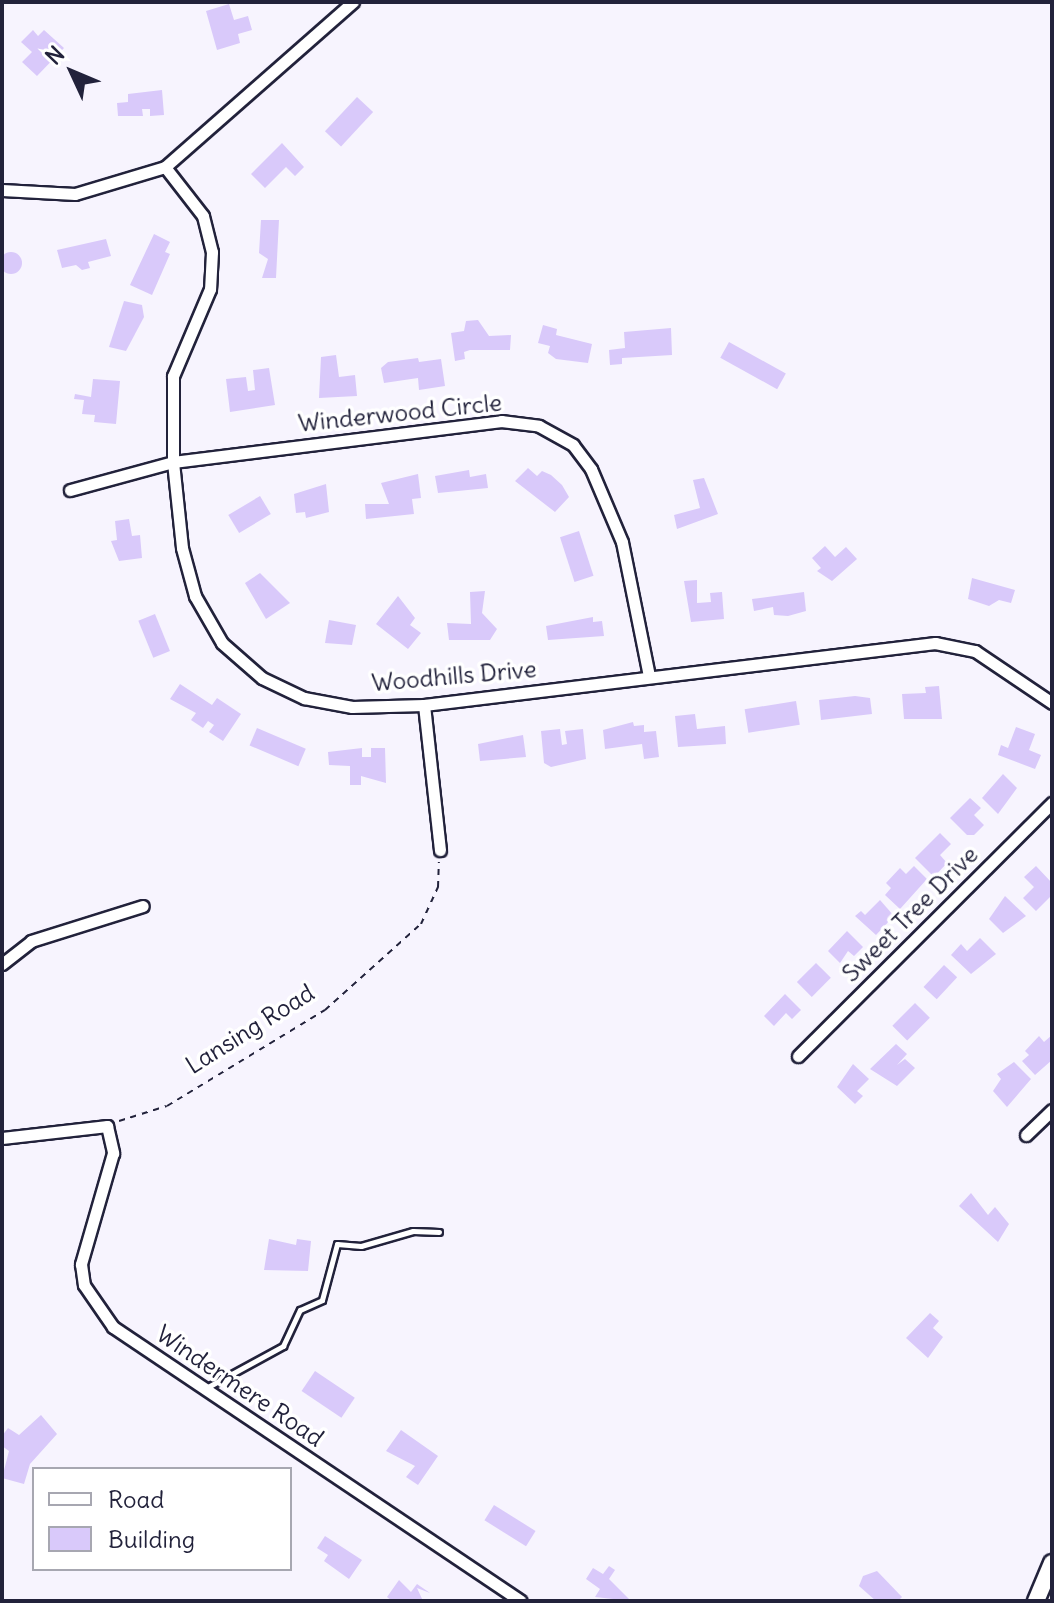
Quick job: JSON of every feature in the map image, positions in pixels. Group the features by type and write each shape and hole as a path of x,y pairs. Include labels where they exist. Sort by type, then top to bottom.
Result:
{"street":[{"path":"2,190 75,194 165,167 353,2"},
{"name":"Woodhills Drive","path":"165,167 203,216 212,252 210,289 173,376 173,462 182,548 195,596 222,643 262,678 304,698 352,707 424,705 935,643 975,651 1052,703"},
{"name":"Winderwood Circle","path":"70,490 173,462 501,421 539,426 573,445 591,469 622,542 649,676"},
{"path":"424,705 440,850"},
{"name":"Sweet Tree Drive","path":"798,1056 1052,803"},
{"path":"2,964 31,941 143,906"},
{"path":"1026,1135 1052,1110"},
{"path":"2,1138 107,1126"},
{"name":"Windermere Road","path":"107,1126 113,1153 81,1264 84,1285 113,1327 521,1601"},
{"path":"1036,1601 1052,1563"}],"lane":[{"path":"205,1389 283,1346 300,1310 322,1300 337,1244 361,1246 413,1231 439,1232"}],"path":[{"name":"Lansing Road","path":"107,1126 167,1106 325,1010 421,924 438,887 440,850"}],"building":[{"path":"229,4 234,20 248,16 252,30 238,34 240,43 217,50 206,11"},
{"path":"33,30 38,36 44,30 64,48 37,76 22,62 32,52 21,42"},
{"path":"162,90 164,115 150,116 150,109 142,109 143,116 118,116 117,103 128,102 128,94"},
{"path":"357,97 373,112 341,146 325,131"},
{"path":"282,143 304,167 295,176 286,167 265,188 251,174"},
{"path":"261,220 279,220 276,278 262,278 268,259 259,253"},
{"path":"154,234 170,242 165,252 170,254 152,295 130,285"},
{"path":"106,239 111,256 88,262 90,268 82,270 76,265 62,268 57,250"},
{"path":"11,252 19,255 22,263 19,271 11,274 3,271 0,263 3,255"},
{"path":"124,301 142,305 144,317 126,351 109,347"},
{"path":"478,320 489,336 511,335 510,350 470,350 464,352 465,359 455,361 451,333 464,331 466,321"},
{"path":"543,325 557,329 556,335 592,344 588,363 556,359 548,353 550,346 538,343"},
{"path":"671,328 672,355 622,358 622,364 610,365 609,350 625,348 624,332"},
{"path":"729,342 786,374 777,389 720,358"},
{"path":"336,355 339,377 355,375 357,396 319,398 321,357"},
{"path":"418,358 419,362 441,359 445,386 419,390 418,378 384,383 381,368 388,362"},
{"path":"269,368 275,405 230,412 226,379 246,377 248,391 255,390 253,370"},
{"path":"93,379 120,381 116,424 94,422 95,415 82,414 84,400 74,399 75,394 91,397"},
{"path":"528,468 537,476 542,471 551,475 562,485 569,497 555,512 515,481"},
{"path":"469,470 470,477 486,474 488,488 438,493 435,476"},
{"path":"418,474 421,498 412,499 414,514 366,519 365,504 389,504 381,483"},
{"path":"704,478 718,514 677,529 674,515 700,508 693,480"},
{"path":"326,484 329,512 306,518 305,512 296,513 294,494"},
{"path":"260,496 271,514 239,533 228,515"},
{"path":"129,519 132,536 140,535 142,558 119,561 111,541 117,540 115,521"},
{"path":"579,531 594,576 575,582 560,537"},
{"path":"825,546 835,557 846,547 857,559 832,581 817,571 821,568 812,558"},
{"path":"260,573 290,603 266,619 245,583"},
{"path":"972,578 1015,590 1011,603 999,600 989,606 968,599"},
{"path":"697,580 697,603 711,602 710,593 722,592 724,619 691,622 684,581"},
{"path":"485,591 482,613 497,629 490,640 449,640 447,623 471,624 470,592"},
{"path":"804,592 806,611 788,616 774,615 773,607 754,611 752,599"},
{"path":"398,596 415,618 410,625 421,633 408,649 376,624"},
{"path":"155,614 170,651 153,658 138,621"},
{"path":"593,617 593,622 602,621 604,636 548,640 546,626"},
{"path":"329,620 356,625 352,645 325,643"},
{"path":"180,684 212,705 217,698 241,714 223,741 209,732 214,725 208,721 203,728 191,720 196,713 170,699"},
{"path":"939,686 942,719 904,719 902,694 926,693 925,687"},
{"path":"855,696 870,698 872,714 821,720 819,700"},
{"path":"796,701 800,725 748,733 745,709"},
{"path":"695,714 697,729 725,726 726,744 678,747 675,716"},
{"path":"633,722 634,726 644,725 644,732 656,731 659,757 644,759 642,744 605,749 603,730"},
{"path":"1016,727 1035,734 1029,750 1041,755 1035,769 998,755 1001,745 1008,748"},
{"path":"257,728 306,749 298,766 250,745"},
{"path":"560,729 562,745 567,744 565,731 583,729 586,759 551,767 544,763 541,731"},
{"path":"523,735 526,757 480,761 478,744"},
{"path":"362,748 362,757 371,757 371,748 385,748 386,783 361,776 361,785 350,785 350,766 329,765 328,752"},
{"path":"1003,774 1017,788 998,814 982,798"},
{"path":"970,798 981,808 974,815 984,825 974,835 967,835 950,818"},
{"path":"940,833 951,844 940,855 947,863 934,877 915,858"},
{"path":"914,866 927,879 900,909 885,895 891,888 886,883 900,868 906,874"},
{"path":"1036,866 1052,883 1052,895 1036,911 1023,898 1034,887 1024,877"},
{"path":"1005,896 1026,916 1003,933 989,919"},
{"path":"880,900 894,916 876,935 855,916 861,911 865,915"},
{"path":"847,931 863,947 854,956 848,951 840,963 828,951"},
{"path":"980,938 996,954 971,974 951,955 961,944 967,951"},
{"path":"816,963 831,978 812,997 797,982"},
{"path":"944,965 957,977 937,999 924,987"},
{"path":"785,994 801,1010 792,1019 786,1013 774,1026 764,1016"},
{"path":"915,1003 930,1018 907,1040 892,1026"},
{"path":"1052,1035 1052,1060 1035,1075 1022,1061 1029,1055 1025,1051 1039,1036 1044,1042"},
{"path":"896,1044 907,1054 897,1065 905,1059 915,1068 897,1086 870,1069"},
{"path":"1014,1062 1031,1079 1007,1107 993,1091 1001,1079 997,1074"},
{"path":"853,1064 869,1079 857,1091 863,1096 855,1104 837,1087"},
{"path":"971,1193 988,1215 995,1207 1009,1224 998,1242 959,1206"},
{"path":"269,1239 296,1245 297,1239 311,1241 308,1271 264,1270"},
{"path":"930,1313 939,1321 933,1328 943,1337 928,1358 906,1338"},
{"path":"315,1371 355,1398 341,1418 302,1391"},
{"path":"41,1415 57,1434 30,1464 24,1484 2,1478 9,1451 2,1446 2,1436 8,1428 19,1435"},
{"path":"401,1430 438,1456 418,1485 406,1477 415,1466 386,1451"},
{"path":"494,1505 536,1531 526,1546 484,1520"},
{"path":"325,1536 362,1560 349,1579 324,1561 328,1555 317,1548"},
{"path":"609,1566 615,1570 609,1579 631,1601 595,1597 600,1589 586,1579 593,1568 603,1574"},
{"path":"877,1571 902,1597 898,1601 876,1601 859,1586 863,1576"},
{"path":"399,1580 411,1592 417,1584 430,1593 417,1588 423,1601 392,1601 387,1597"}]}
